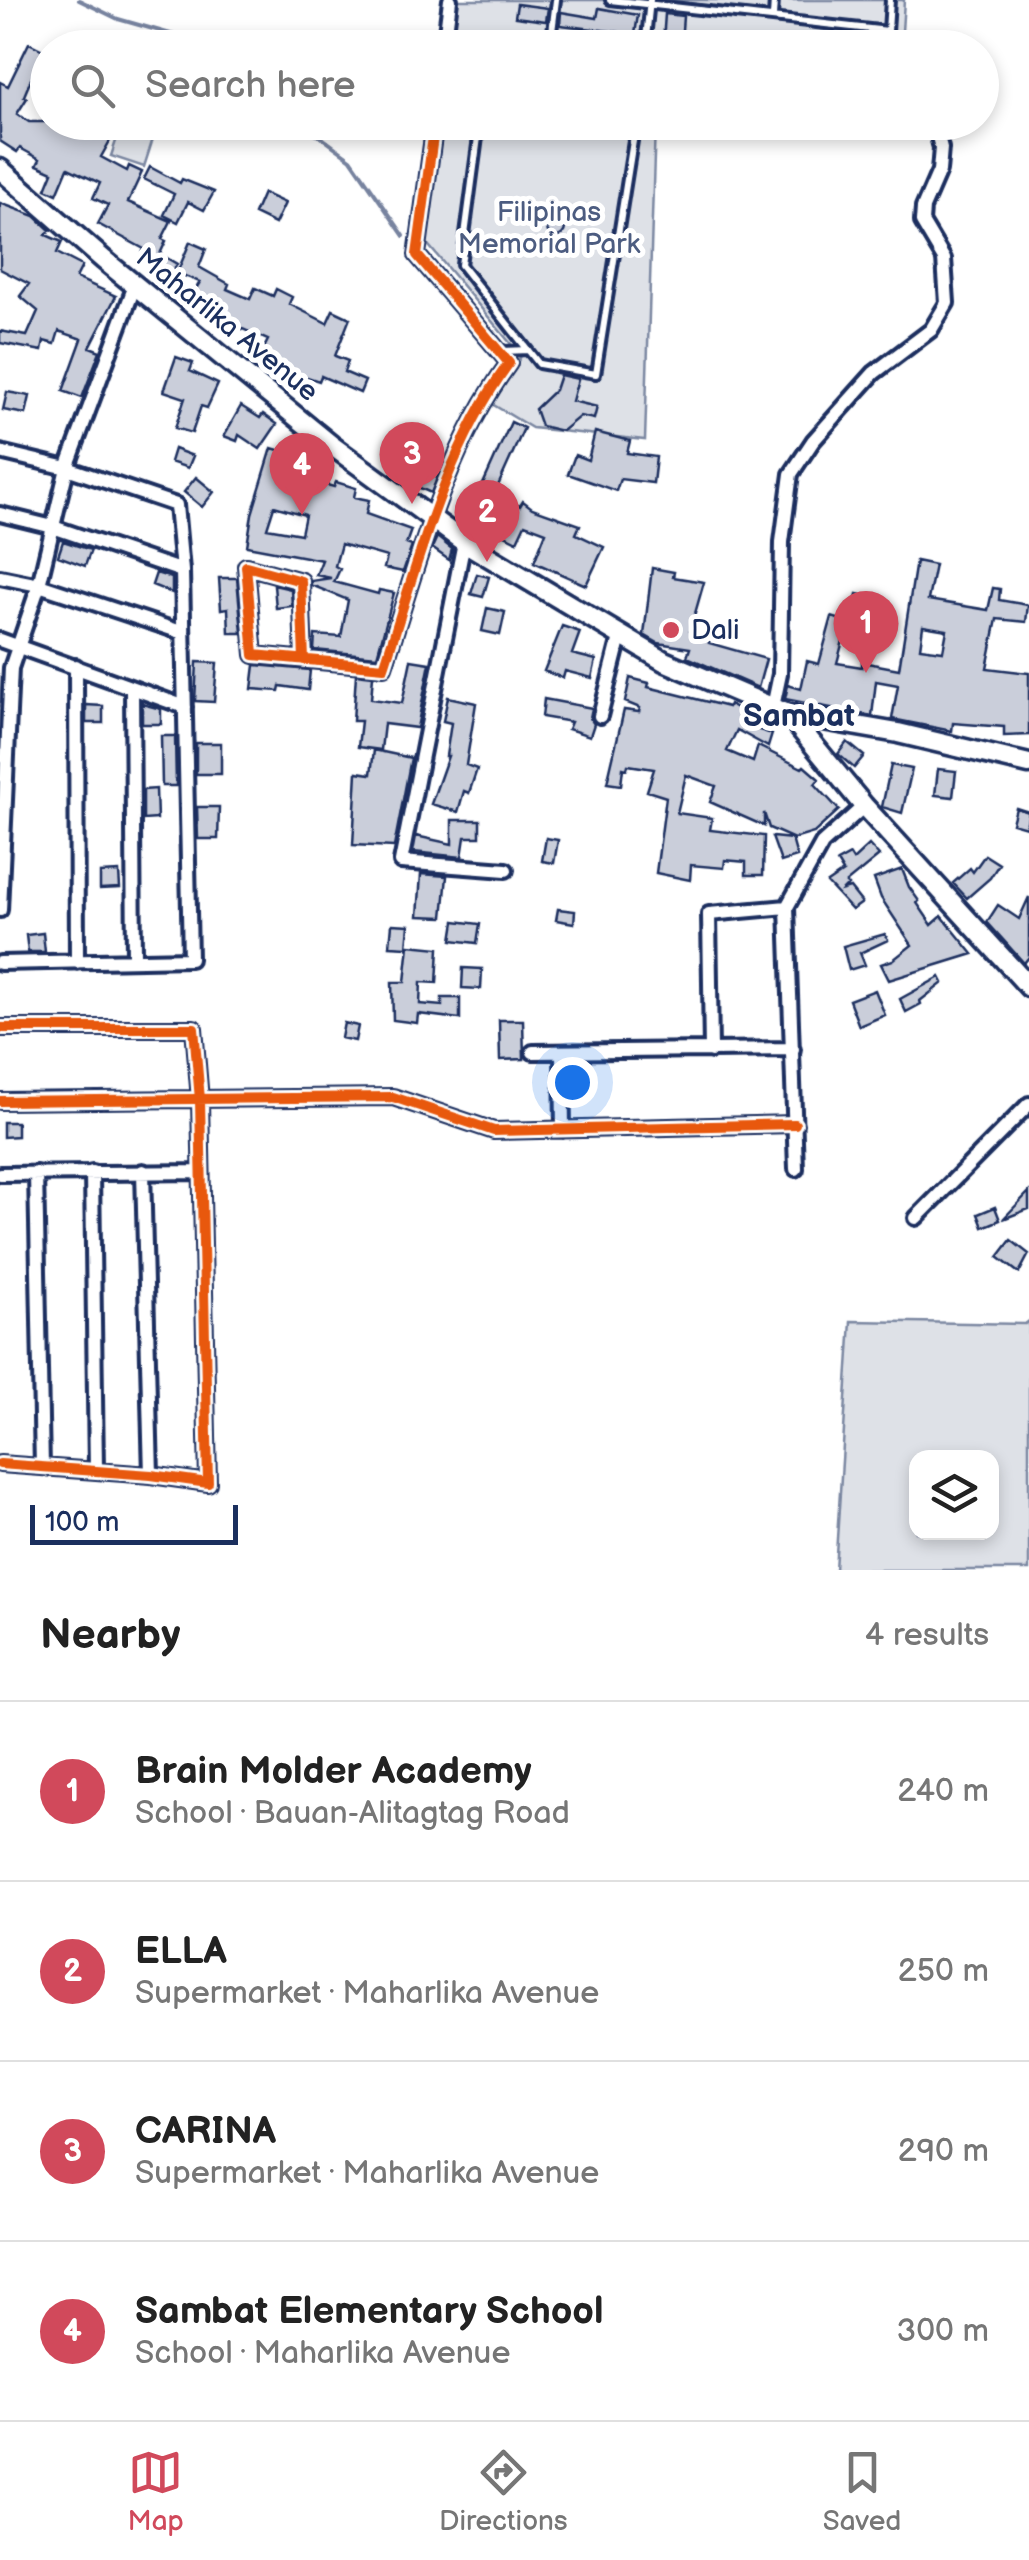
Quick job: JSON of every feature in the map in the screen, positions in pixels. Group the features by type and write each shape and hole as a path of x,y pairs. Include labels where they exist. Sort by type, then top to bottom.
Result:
{"main road":[{"name":"Maharlika Avenue","path":"0,169 134,285 330,445 464,542 620,637 780,711 1029,988"},
{"path":"780,711 898,733 1029,764"}],"street":[{"path":"446,30 450,0"},
{"path":"304,660 300,581 246,566 254,656 384,668 432,519 486,396 510,363 417,255 432,140"},
{"path":"780,711 782,542 791,474 813,441 874,373 931,330 947,303 944,259 922,222 923,208 939,172 940,140"},
{"path":"0,910 12,668 68,468 134,285"},
{"path":"0,452 68,468 176,505 182,571 190,959 0,963"},
{"path":"0,514 182,571"},
{"path":"464,542 401,862 506,870"},
{"path":"0,577 38,585 182,632"},
{"path":"600,716 620,637"},
{"path":"0,640 184,707"},
{"path":"76,666 76,962"},
{"path":"132,689 134,960"},
{"path":"796,1169 787,908 822,844 864,806"},
{"path":"711,1050 708,914 787,908"},
{"path":"0,1028 194,1028 200,1100 208,1482 151,1474 0,1464"},
{"path":"533,1052 794,1049"},
{"path":"562,1052 563,1130"},
{"path":"0,1102 393,1097 494,1131 795,1124"},
{"path":"916,1218 1029,1104"},
{"path":"143,1171 151,1474"},
{"path":"92,1172 96,1470"},
{"path":"0,1174 201,1172"},
{"path":"36,1173 42,1467"}],"lane":[{"path":"552,30 556,0"},
{"path":"610,0 888,30 890,0"},
{"path":"773,17 774,0"},
{"path":"646,30 649,3"},
{"path":"478,140 461,265 539,364 596,374 633,140"},
{"path":"501,351 528,350"}],"green space":[{"path":"454,0 904,0 902,30 451,30"},
{"path":"116,140 153,140 144,167 111,156"},
{"name":"Filipinas Memorial Park","path":"437,140 654,140 645,440 532,428 492,404 521,356 425,241"},
{"path":"851,1321 1029,1321 1029,1570 835,1570"}],"building":[{"path":"517,4 548,8 546,21 515,17"},
{"path":"599,8 638,15 636,30 560,25 561,12 597,18"},
{"path":"665,14 683,16 682,30 664,30"},
{"path":"30,44 30,81 24,96 27,98 17,114 30,122 30,140 110,140 101,157 127,171 129,166 142,172 128,202 171,221 160,254 177,264 169,279 139,260 144,249 98,224 108,205 93,198 100,183 68,168 57,194 46,189 53,172 37,165 40,159 20,148 17,152 0,141 0,82 8,86"},
{"path":"150,167 180,183 182,179 214,192 204,210 188,202 178,222 164,215 174,194 144,179"},
{"path":"263,193 285,203 275,224 254,214"},
{"path":"0,203 35,216 50,230 46,235 62,242 57,253 82,266 76,278 116,296 90,347 100,351 82,398 63,391 82,339 59,331 55,344 44,341 42,351 0,343 0,331 27,336 38,311 20,296 29,284 0,269"},
{"path":"556,219 565,228 556,237 547,228"},
{"path":"190,242 206,249 199,267 229,284 227,289 250,299 255,288 273,296 276,289 292,297 289,304 327,323 333,310 350,318 335,356 348,361 344,372 365,381 360,393 321,376 319,381 277,367 260,356 268,340 229,323 226,329 186,305 200,282 177,273"},
{"path":"176,357 193,363 190,371 218,384 207,408 201,406 192,433 175,428 185,398 164,391"},
{"path":"560,375 578,379 572,401 597,407 594,419 580,416 562,431 541,426 535,409 555,390"},
{"path":"7,392 30,396 26,414 3,410"},
{"path":"241,406 277,424 260,449 239,435 237,441 224,436"},
{"path":"511,422 524,428 493,497 520,506 523,501 580,525 576,534 604,547 586,585 534,562 546,532 525,524 517,541 501,533 508,519 487,511 479,528 466,522"},
{"path":"595,432 630,441 627,453 656,457 653,483 620,479 616,491 568,474 575,455 588,460"},
{"path":"406,434 415,440 403,459 394,453"},
{"path":"299,444 319,458 305,479 356,488 354,497 369,500 366,514 411,530 406,544 412,546 403,572 384,568 387,557 341,544 335,566 340,569 334,582 378,594 379,590 394,593 377,656 314,650 315,635 341,637 348,600 311,585 311,581 331,578 316,575 322,560 247,546 252,514 272,448 292,454","holes":["274,506 305,515 301,534 267,528"]},
{"path":"174,449 193,456 188,468 170,462"},
{"path":"429,454 444,461 431,493 413,485"},
{"path":"196,477 214,492 202,507 184,492"},
{"path":"437,537 452,549 449,560 432,548"},
{"path":"63,541 91,550 85,566 58,556"},
{"path":"916,561 935,565 928,600 988,610 993,588 1000,589 999,600 1028,605 1026,622 997,619 987,668 1029,673 1029,735 1004,736 1004,727 953,723 952,731 892,719 898,685 876,681 872,716 785,699 788,685 801,689 807,661 819,664 832,617 848,622 837,663 862,667 862,662 899,669","holes":["923,626 947,630 943,651 920,648"]},
{"path":"652,568 674,572 673,577 704,582 690,631 711,638 709,643 766,659 758,688 687,657 690,648 658,643 644,635"},
{"path":"156,573 172,578 172,593 152,585"},
{"path":"477,574 489,577 483,597 471,594"},
{"path":"219,578 237,578 242,633 229,633 228,608 221,609"},
{"path":"274,585 291,589 292,606 276,608"},
{"path":"857,594 879,599 873,623 852,618"},
{"path":"487,608 505,612 500,635 482,631"},
{"path":"562,626 580,632 572,654 596,660 592,678 565,671 563,678 544,671"},
{"path":"411,660 430,663 417,728 384,724 381,750 358,747 361,721 353,721 356,674 373,676 371,699 402,703"},
{"path":"197,662 217,663 214,702 195,701"},
{"path":"255,665 310,670 308,690 280,686 279,691 252,689"},
{"path":"630,678 649,683 648,687 728,707 729,704 762,723 759,730 772,734 768,747 737,730 727,751 753,762 758,746 804,766 819,779 815,784 839,810 814,833 794,839 769,828 764,813 764,826 710,802 716,786 686,775 677,813 712,818 710,830 764,836 763,875 746,875 746,862 725,860 724,868 691,865 690,880 656,873 666,797 647,791 654,769 628,765 623,768 621,785 607,783 624,710 639,712 640,708 625,702"},
{"path":"448,697 476,703 466,765 477,769 458,812 431,804 448,756 451,723 443,721"},
{"path":"544,699 592,708 590,718 594,724 590,736 568,729 571,722 542,717"},
{"path":"142,704 161,709 161,724 142,724"},
{"path":"86,705 103,706 103,723 86,723"},
{"path":"161,736 175,736 176,786 162,786"},
{"path":"847,742 864,756 854,768 838,754"},
{"path":"196,743 221,743 221,774 196,774"},
{"path":"374,750 411,758 394,847 353,845 357,772 371,774"},
{"path":"891,765 912,769 902,813 882,807"},
{"path":"938,769 956,771 953,797 935,795"},
{"path":"156,789 157,819 143,820 143,790"},
{"path":"197,807 219,807 218,839 198,839"},
{"path":"1016,808 1029,812 1026,827 1012,823"},
{"path":"452,820 480,820 480,837 465,837 462,857 413,852 416,836 452,844"},
{"path":"772,837 792,839 797,857 781,862"},
{"path":"546,838 558,840 554,863 542,861"},
{"path":"869,845 879,856 846,883 843,890 850,888 862,903 852,910 827,883 843,872 837,862 850,855 853,860"},
{"path":"985,855 999,864 990,878 967,898 953,883 970,868 973,872"},
{"path":"902,869 932,925 942,916 973,954 889,980 881,964 912,945 881,898 874,879"},
{"path":"119,872 120,888 100,889 100,873"},
{"path":"421,874 447,876 443,917 418,916"},
{"path":"1029,897 1029,957 1024,963 987,922 998,905 1019,919"},
{"path":"558,909 575,911 574,923 556,920"},
{"path":"455,921 480,924 477,943 452,940"},
{"path":"392,924 409,925 407,947 390,946"},
{"path":"43,933 45,952 28,952 26,935"},
{"path":"885,934 888,940 860,953 865,965 849,970 843,946"},
{"path":"409,945 439,948 437,983 421,982 420,1004 442,1006 442,998 460,998 460,1019 418,1014 417,1023 393,1020 392,982 405,982"},
{"path":"463,968 482,969 481,989 462,988"},
{"path":"940,977 943,983 906,1012 900,999"},
{"path":"875,990 885,1015 859,1026 849,1000"},
{"path":"499,1020 523,1020 524,1059 500,1060"},
{"path":"344,1023 358,1026 355,1041 341,1038"},
{"path":"3,1122 17,1122 17,1136 3,1137"},
{"path":"1029,1192 1029,1209 1003,1219"},
{"path":"995,1207 1000,1220 983,1227 978,1214"},
{"path":"1011,1240 1029,1254 1019,1273 998,1257"}],"waterway":[{"path":"79,0 118,19 156,30"},
{"path":"325,140 351,159 404,236"}],"cycle path":[{"path":"304,660 384,667 450,471 467,433 509,363 417,255 433,140"},
{"path":"246,566 301,581 304,660 254,655 246,566"},
{"path":"0,1028 194,1028 200,1100 208,1483 0,1464"},
{"path":"0,1101 393,1097 494,1131 795,1124"}],"place":[{"name":"CARINA","path":"412,504"},
{"name":"Sambat Elementary School","path":"302,515"},
{"name":"ELLA","path":"487,562"},
{"name":"Dali","path":"671,630"},
{"name":"Brain Molder Academy","path":"866,673"}],"district":[{"name":"Sambat","path":"799,716"}]}
